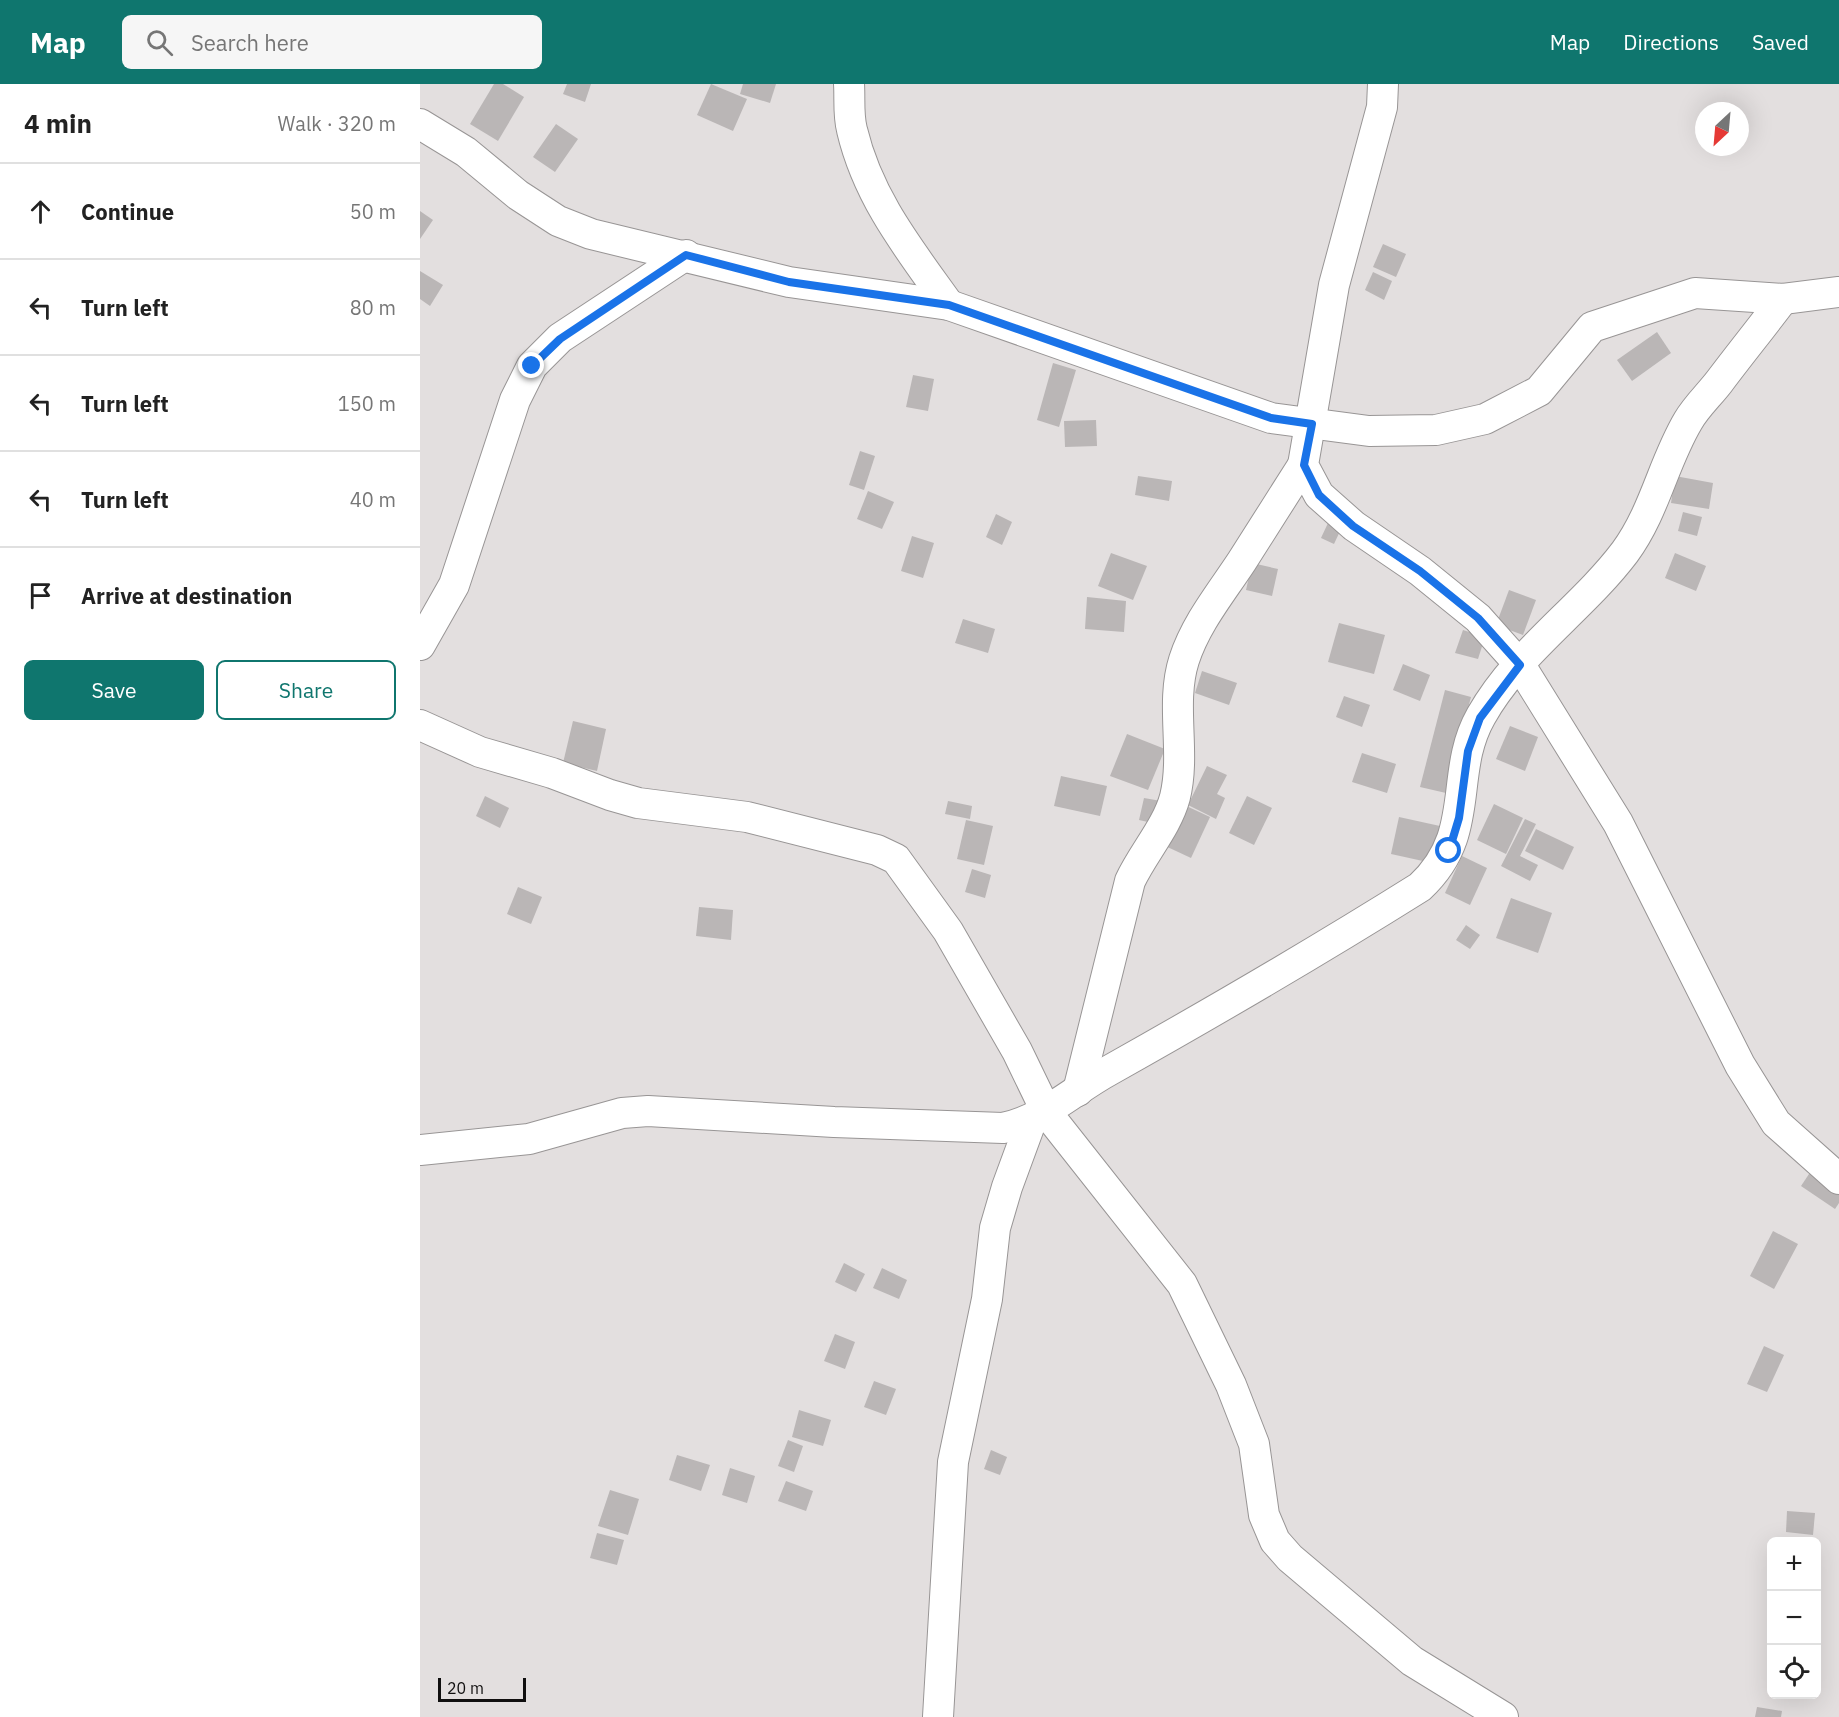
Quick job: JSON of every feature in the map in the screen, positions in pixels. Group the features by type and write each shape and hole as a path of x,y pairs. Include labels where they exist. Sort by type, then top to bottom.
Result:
{"street":[{"path":"849,84 851,128 867,182 908,248 949,305"},
{"path":"1078,1091 1130,881 1142,856 1160,830 1175,798 1178,776 1178,702 1184,661 1198,626 1304,465 1334,285 1382,107 1383,84"},
{"path":"420,124 466,152 518,195 558,221 591,234 686,255 789,282 949,305 1271,418 1369,431 1436,430 1485,419 1539,391 1592,327 1695,293 1783,299 1839,292"},
{"path":"420,645 454,585 515,400 532,366 560,339 686,255"},
{"path":"420,1150 529,1139 622,1113 648,1111 834,1122 1003,1128 1039,1116 1103,1074 1306,959 1420,887 1436,873 1449,851 1459,818 1468,751 1480,718 1520,665 1624,552 1648,514 1688,421 1783,299"},
{"path":"1304,465 1319,495 1353,526 1420,571 1478,618 1520,665 1618,824 1740,1065 1776,1123 1839,1179"},
{"path":"420,725 480,752 552,773 638,803 747,816 877,850 896,859 948,931 1017,1051 1039,1116 1182,1284 1231,1385 1254,1444 1264,1515 1275,1541 1290,1558 1412,1661 1503,1717"},
{"path":"938,1717 953,1462 987,1299 995,1227 1007,1187 1039,1116"}],"building":[{"path":"494,84 503,84 524,97 498,141 470,124"},
{"path":"567,84 591,84 585,102 563,94"},
{"path":"711,84 747,99 733,131 697,115"},
{"path":"743,84 776,84 770,103 740,94"},
{"path":"556,124 578,139 555,172 533,157"},
{"path":"420,211 433,220 420,239"},
{"path":"1383,244 1406,254 1396,277 1373,267"},
{"path":"420,271 443,285 430,306 420,299"},
{"path":"1373,272 1392,281 1384,300 1365,290"},
{"path":"1657,332 1671,353 1632,381 1617,360"},
{"path":"1053,363 1076,370 1059,427 1037,420"},
{"path":"913,375 934,379 928,411 906,407"},
{"path":"1096,420 1097,446 1065,447 1064,421"},
{"path":"860,451 875,456 864,490 849,485"},
{"path":"1138,476 1172,481 1169,501 1135,495"},
{"path":"1675,476 1713,483 1709,509 1671,503"},
{"path":"868,491 894,502 882,529 857,519"},
{"path":"1683,512 1702,517 1697,536 1678,531"},
{"path":"996,514 1012,522 1002,545 986,537"},
{"path":"1328,523 1341,529 1334,544 1321,538"},
{"path":"912,536 934,543 923,578 901,571"},
{"path":"1111,553 1147,566 1133,600 1098,586"},
{"path":"1675,553 1706,566 1696,591 1665,578"},
{"path":"1252,563 1278,569 1272,596 1246,590"},
{"path":"1509,590 1536,600 1523,635 1496,625"},
{"path":"1087,597 1126,601 1124,632 1085,629"},
{"path":"963,619 995,629 988,653 955,643"},
{"path":"1339,623 1385,635 1374,674 1328,662"},
{"path":"1463,630 1485,637 1478,659 1455,653"},
{"path":"1403,664 1430,675 1420,701 1393,690"},
{"path":"1202,671 1237,683 1229,705 1195,693"},
{"path":"1445,690 1471,697 1446,793 1420,787"},
{"path":"1344,696 1370,705 1362,727 1336,717"},
{"path":"573,721 606,729 597,771 563,763"},
{"path":"1510,726 1538,737 1525,771 1496,759"},
{"path":"1127,734 1165,749 1148,790 1110,776"},
{"path":"1362,753 1396,764 1387,793 1352,782"},
{"path":"1207,766 1227,775 1217,794 1225,798 1216,819 1188,805"},
{"path":"1061,776 1107,786 1100,816 1054,806"},
{"path":"485,796 509,808 500,828 476,816"},
{"path":"1247,796 1272,808 1254,845 1229,833"},
{"path":"1144,798 1161,801 1157,824 1139,820"},
{"path":"948,801 972,806 970,819 945,814"},
{"path":"1180,803 1210,817 1191,858 1161,844"},
{"path":"1494,804 1523,818 1506,854 1477,840"},
{"path":"1399,817 1440,826 1432,863 1391,854"},
{"path":"1525,819 1536,824 1520,856 1538,865 1530,881 1501,866"},
{"path":"966,820 993,826 984,865 957,859"},
{"path":"1536,829 1574,847 1563,870 1525,851"},
{"path":"1462,856 1487,868 1470,905 1445,893"},
{"path":"972,869 991,875 985,898 965,892"},
{"path":"518,887 542,897 531,924 507,914"},
{"path":"1511,898 1552,913 1538,953 1496,938"},
{"path":"699,907 733,910 731,940 696,936"},
{"path":"1466,925 1480,935 1470,949 1456,940"},
{"path":"1813,1168 1839,1185 1839,1203 1835,1209 1801,1186"},
{"path":"1773,1231 1798,1244 1774,1289 1750,1276"},
{"path":"844,1263 865,1274 856,1292 835,1282"},
{"path":"882,1268 907,1280 899,1299 873,1288"},
{"path":"835,1334 855,1342 845,1369 824,1361"},
{"path":"1764,1346 1784,1355 1767,1392 1747,1384"},
{"path":"874,1381 896,1389 886,1415 864,1407"},
{"path":"799,1410 831,1420 823,1446 792,1437"},
{"path":"788,1440 803,1446 794,1472 778,1466"},
{"path":"991,1450 1007,1457 1000,1475 984,1469"},
{"path":"677,1455 710,1465 701,1491 669,1480"},
{"path":"730,1468 755,1476 747,1503 722,1495"},
{"path":"786,1481 813,1491 806,1511 778,1501"},
{"path":"610,1490 639,1499 628,1535 598,1526"},
{"path":"1787,1511 1815,1513 1813,1535 1786,1532"},
{"path":"597,1533 624,1540 617,1565 590,1558"},
{"path":"1757,1707 1782,1711 1781,1717 1755,1717"}],"route":[{"path":"532,366 560,339 686,255 789,282 865,291 949,305 1271,418 1312,424 1304,465 1319,495 1353,526 1420,571 1478,618 1520,665 1490,701 1480,718 1468,751 1459,818 1449,851"}]}
